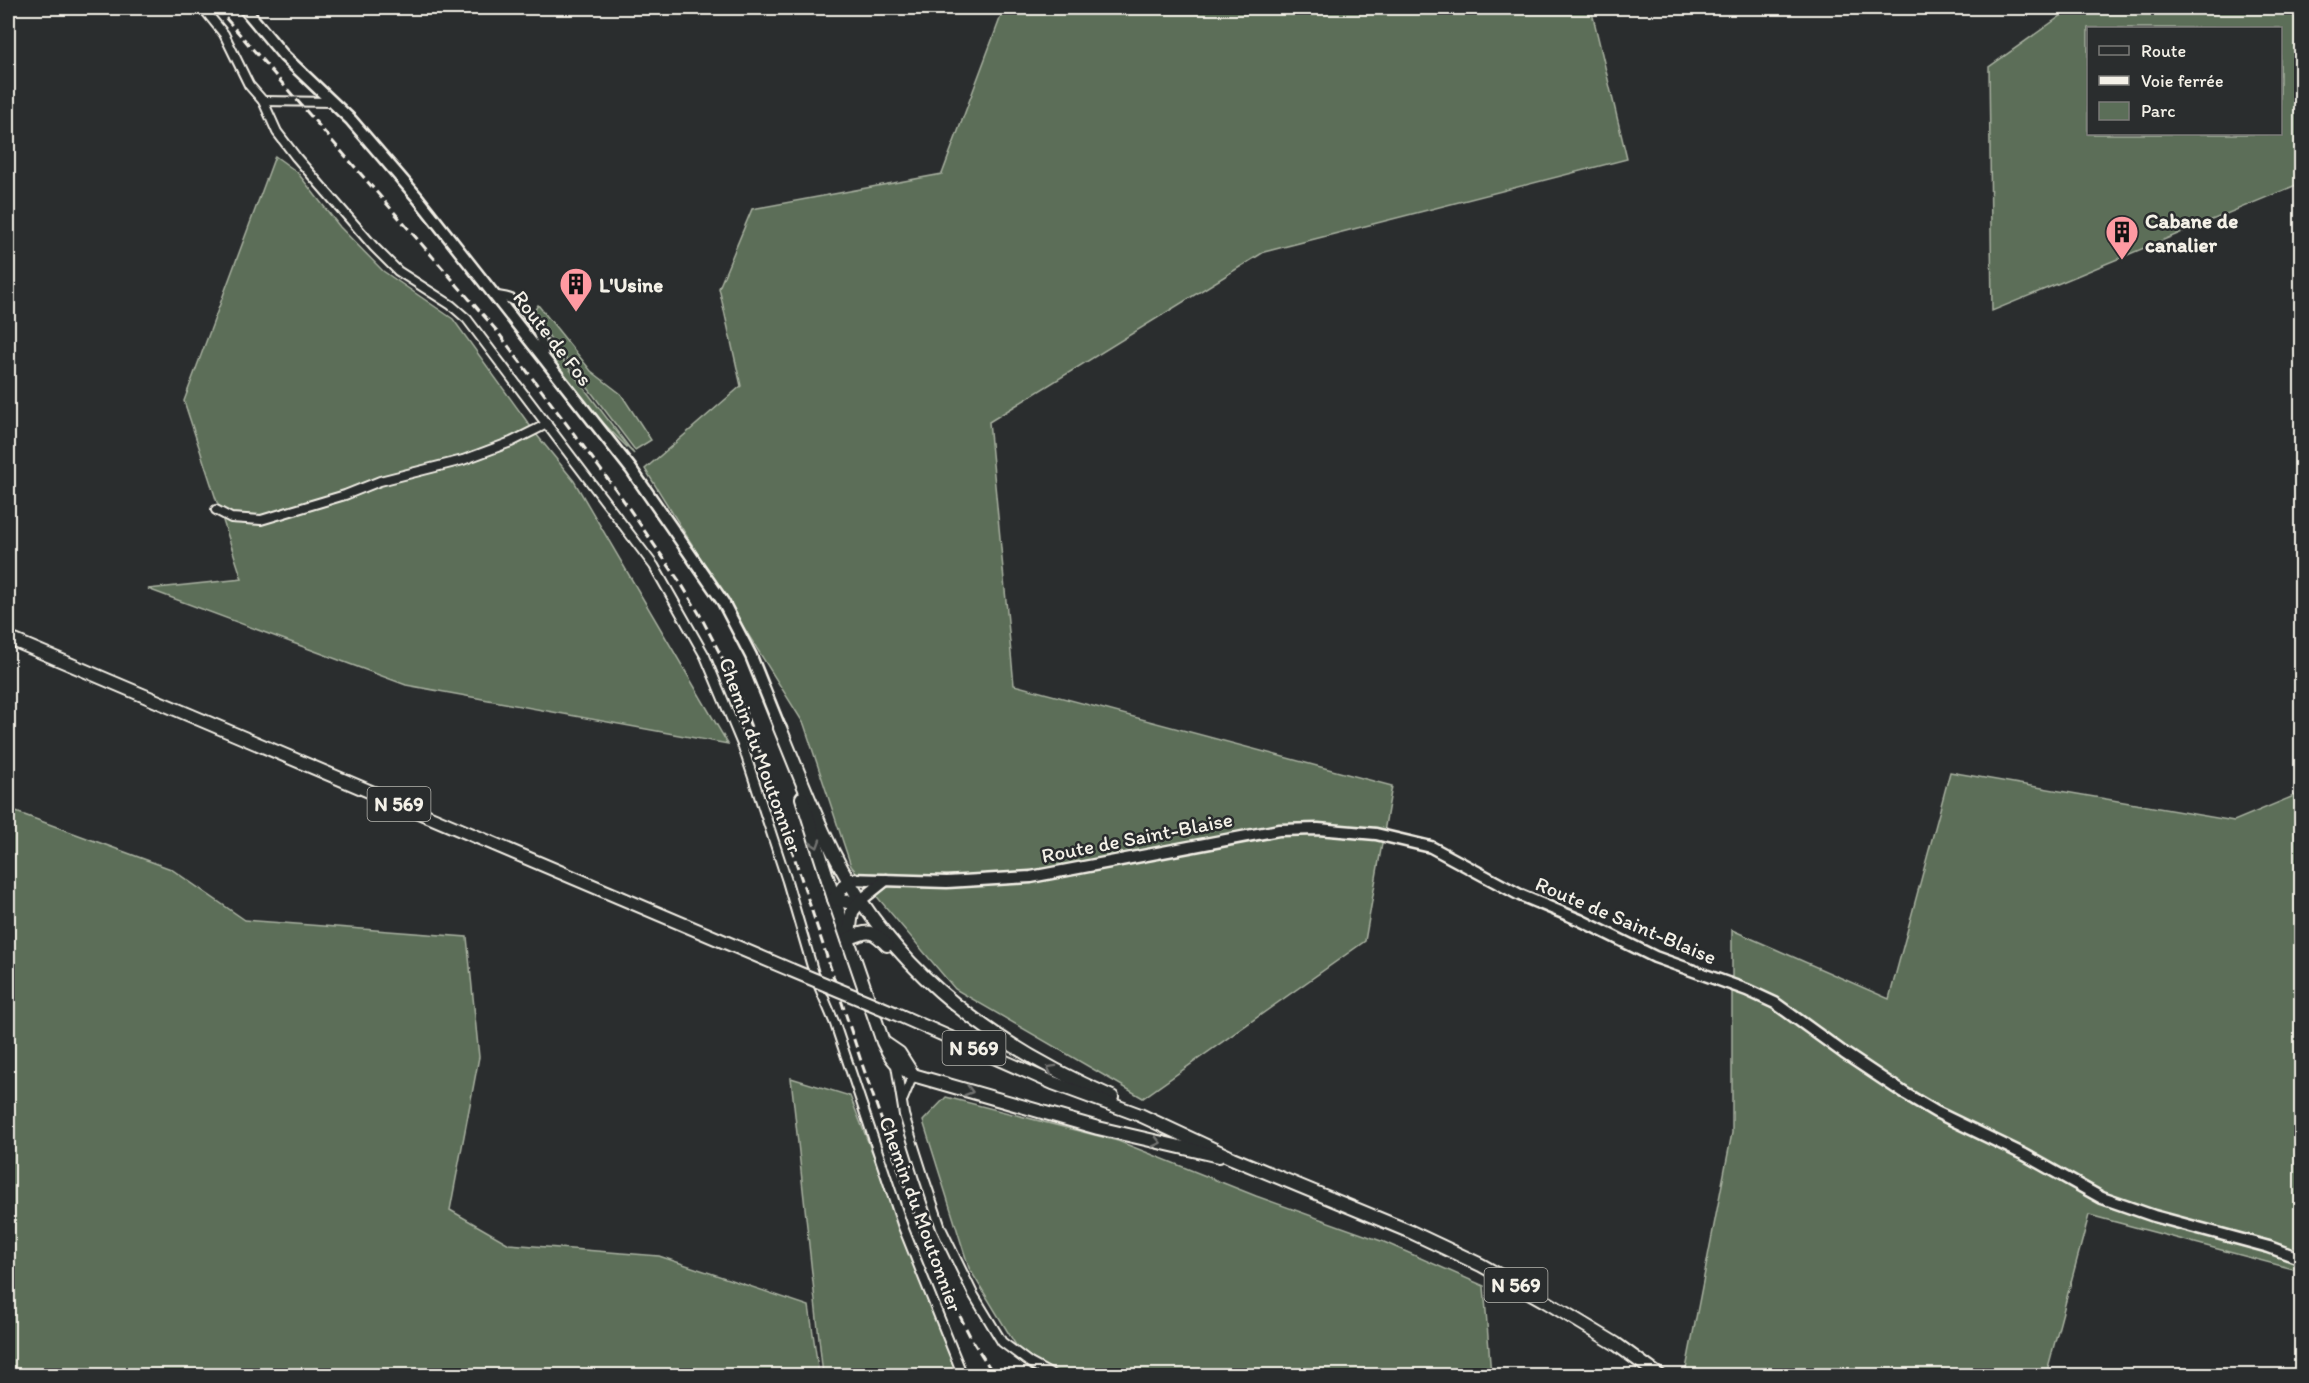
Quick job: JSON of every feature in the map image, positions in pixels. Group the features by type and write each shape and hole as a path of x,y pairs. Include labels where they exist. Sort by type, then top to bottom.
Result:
{"main road":[{"name":"N 569","path":"8,638 894,1013 1053,1083 1140,1115 1232,1158 1411,1232 1481,1265 1606,1338 1660,1376"},
{"path":"780,728 825,834 849,879 861,900 911,962 944,995 979,1024 1063,1076 1115,1098 1140,1115"},
{"path":"780,728 834,899 883,1042 896,1065 913,1075"},
{"path":"834,899 849,879"},
{"path":"834,899 846,902 861,900"},
{"path":"848,939 852,912 861,900"},
{"path":"848,939 864,932 878,935 922,982 944,995"},
{"path":"883,1042 899,1053 913,1075"},
{"name":"N 569","path":"913,1075 1098,1128 1205,1154 1232,1158"}],"street":[{"name":"Chemin du Moutonnier","path":"203,8 224,34 249,85 263,101 284,141 374,247 398,271 451,305 467,319 654,566 705,656 743,747 787,881 815,977 835,1024 903,1227 963,1376"},
{"name":"Route de Fos","path":"244,8 284,56 334,102 417,197 631,469 723,602 751,656 780,728"},
{"path":"263,101 334,102"},
{"path":"216,510 231,518 261,520 345,495 380,481 463,460 512,442 547,424"},
{"name":"Route de Saint-Blaise","path":"849,879 947,882 1031,877 1279,830 1318,829 1376,834 1431,847 1520,895 1580,920 1655,957 1747,990 1775,1003 1904,1093 1936,1112 2025,1155 2102,1198 2154,1216 2269,1247 2301,1259"},
{"path":"861,900 886,880"},
{"path":"896,1065 904,1115 941,1228 973,1294 1002,1342 1030,1363 1054,1376"},
{"path":"902,1100 913,1075"}],"green space":[{"path":"1004,8 1591,8 1627,159 1264,252 989,422 1014,685 1392,786 1365,941 1143,1098 955,989 851,866 804,724 645,469 741,386 719,288 752,209 942,174"},
{"path":"2072,8 2301,8 2301,183 1992,311 1989,67"},
{"path":"275,156 297,172 340,227 383,271 453,319 536,434 574,481 728,744 406,685 148,589 242,579 184,401"},
{"path":"538,305 591,371 621,394 651,440 635,450 532,314"},
{"path":"543,334 634,454 582,399 559,367"},
{"path":"1950,772 2234,821 2301,793 2301,1271 2089,1215 2046,1375 1692,1376 1686,1369 1732,1133 1732,930 1889,999"},
{"path":"8,809 171,869 245,920 467,937 479,1057 450,1210 509,1244 659,1256 809,1306 819,1375 8,1375"},
{"path":"791,1078 850,1096 960,1375 823,1375"},
{"path":"946,1097 1118,1141 1256,1196 1384,1242 1484,1286 1491,1375 1034,1375 969,1268 923,1121"}],"railway":[{"path":"217,8 497,331 619,494 700,615 730,673 756,740 861,1061 927,1251 972,1340 995,1376"}],"place":[{"name":"Cabane de canalier","path":"2122,261"},
{"name":"L'Usine","path":"576,313"}]}
